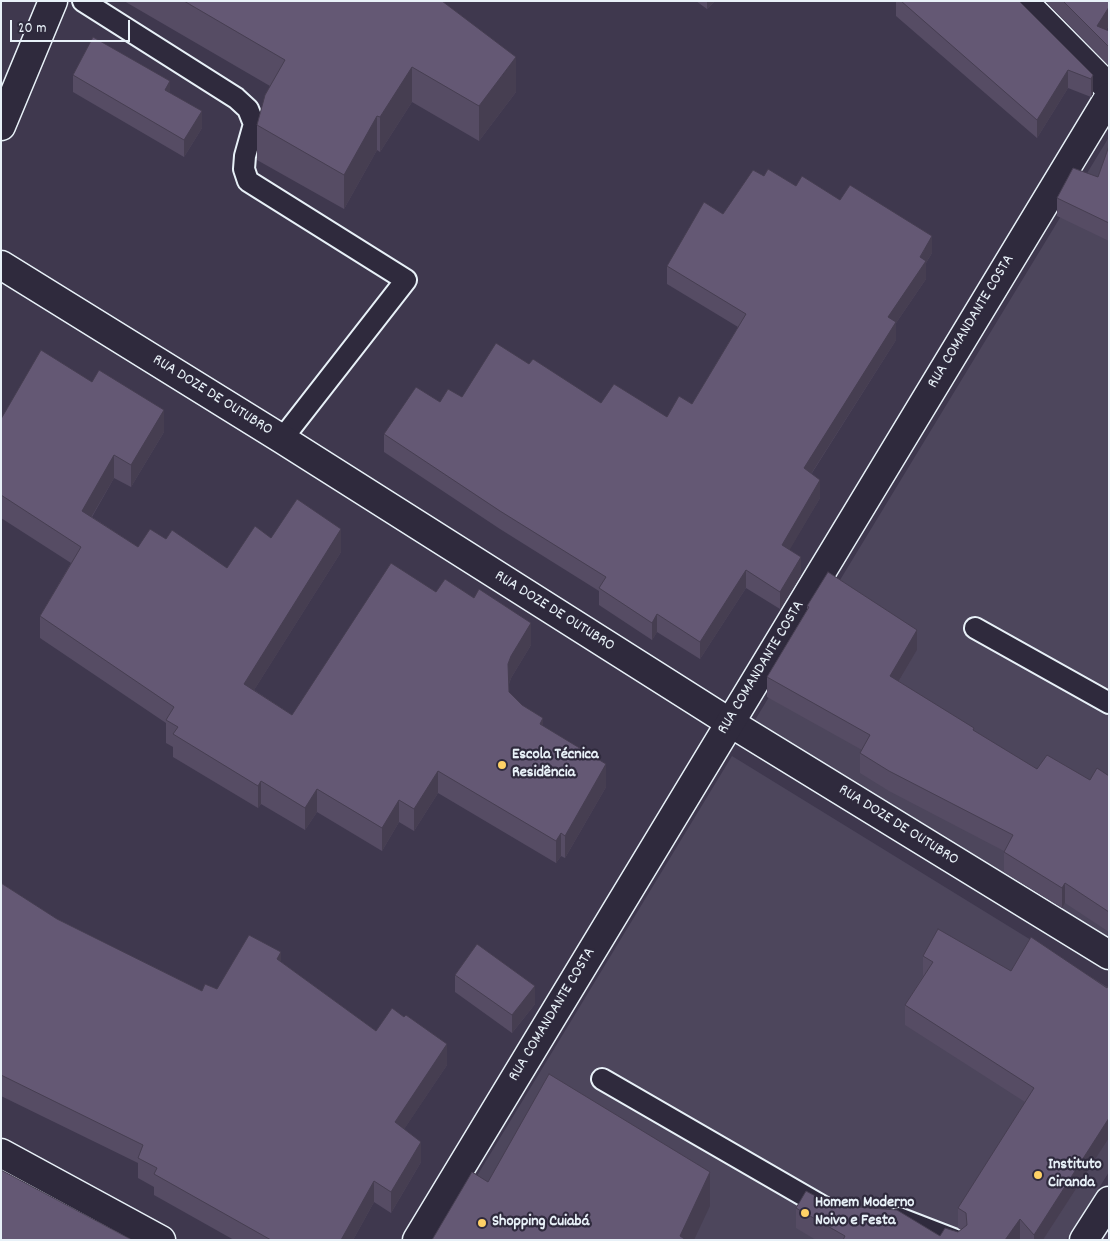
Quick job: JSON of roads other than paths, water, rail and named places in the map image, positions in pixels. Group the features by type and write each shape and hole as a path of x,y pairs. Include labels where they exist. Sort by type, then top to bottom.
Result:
{"street":[{"path":"1023,1 1109,88"},
{"path":"1,126 48,4"},
{"name":"RUA COMANDANTE COSTA","path":"417,1240 1109,97"},
{"name":"RUA DOZE DE OUTUBRO","path":"1,265 282,439 729,722 1109,955"},
{"path":"1,1153 161,1240"},
{"path":"1084,1240 1109,1201"}],"lane":[{"path":"82,1 236,98 248,109 254,124 245,156 244,169 248,181 406,280 282,439"},
{"path":"975,628 1109,703"},
{"path":"602,1079 834,1213 847,1215"},
{"path":"876,1216 903,1219 956,1240"}],"place":[{"name":"Escola Técnica Residência","path":"502,765"},
{"name":"Instituto Ciranda","path":"1038,1175"},
{"name":"Homem Moderno Noivo e Festa","path":"805,1213"},
{"name":"Shopping Cuiabá","path":"482,1223"}]}
